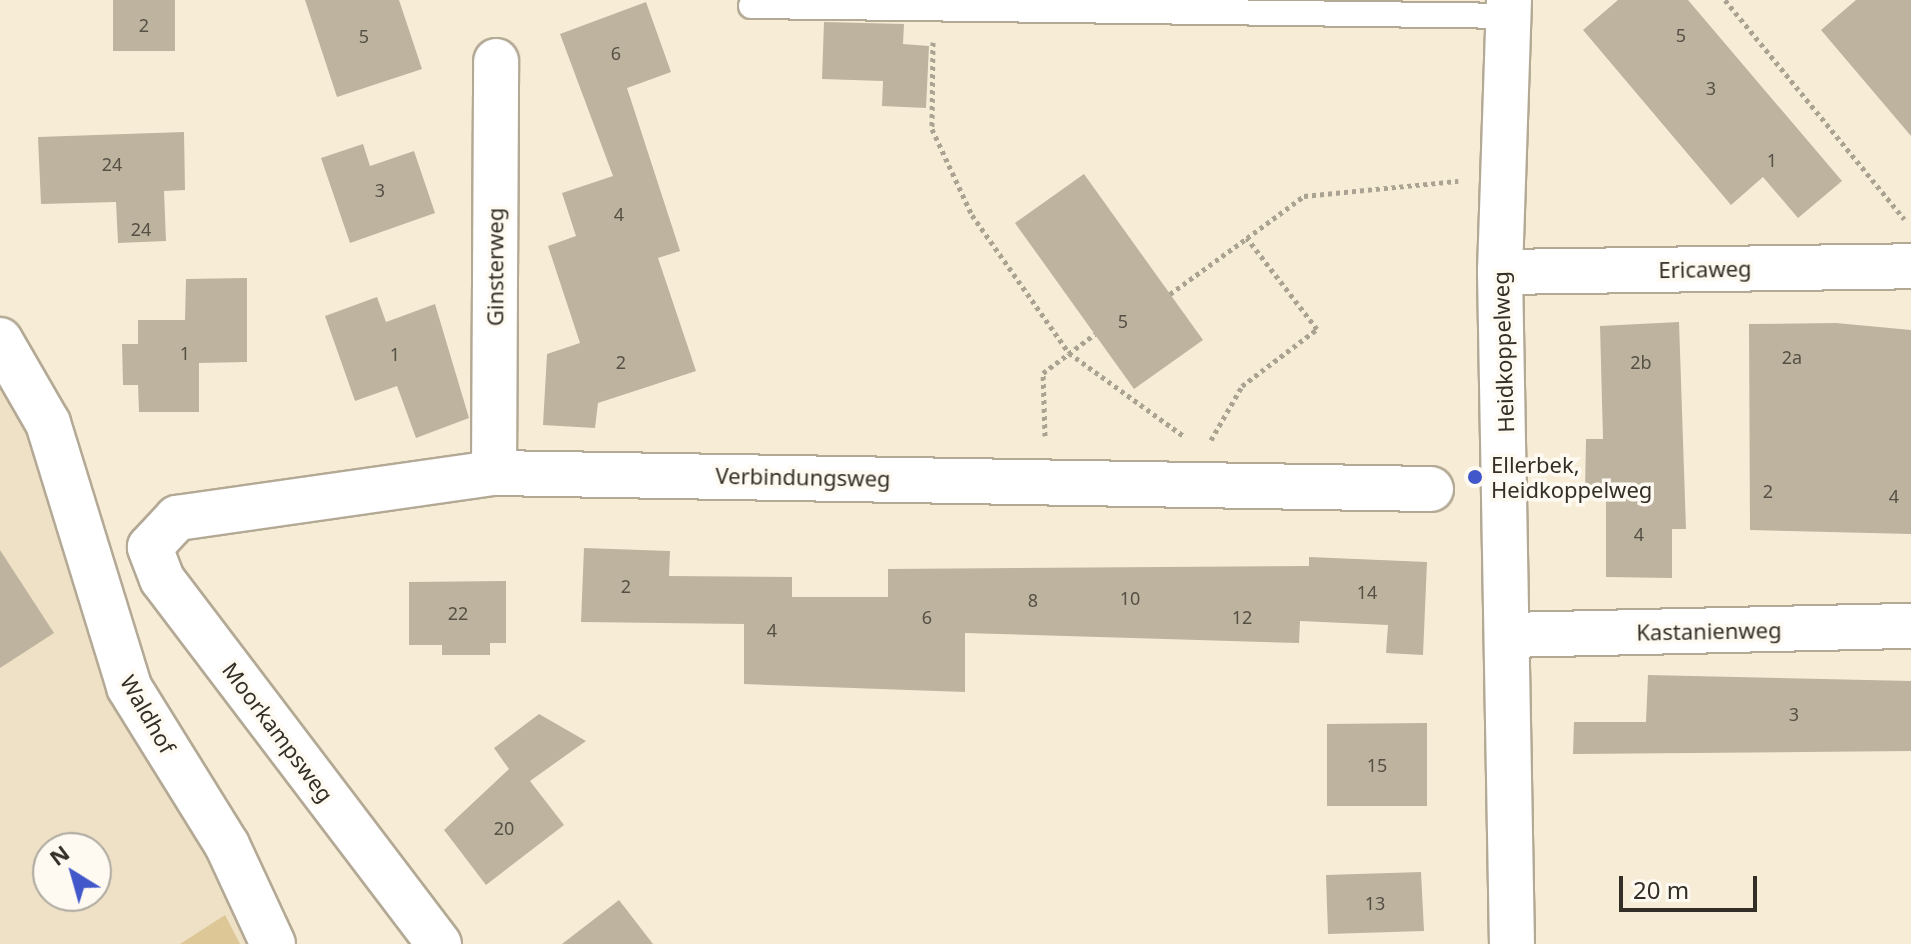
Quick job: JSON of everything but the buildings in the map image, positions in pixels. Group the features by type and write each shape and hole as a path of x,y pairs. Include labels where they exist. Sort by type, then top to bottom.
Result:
{"street":[{"name":"Heidkoppelweg","path":"1509,8 1500,272 1512,944"},
{"name":"Ginsterweg","path":"494,473 496,61"},
{"name":"Ericaweg","path":"1500,272 1911,266"},
{"name":"Waldhof","path":"0,340 48,423 129,687 227,845 273,944"},
{"name":"Verbindungsweg","path":"177,518 494,473 1047,481 1202,468 1431,489"},
{"name":"Moorkampsweg","path":"177,518 150,547 162,579 439,944"},
{"name":"Kastanienweg","path":"1508,635 1911,626"}],"lane":[{"path":"751,6 1509,8"}],"path":[{"path":"1725,0 1911,227"},
{"path":"934,7 932,129 972,215 1069,353 1202,468 1242,386 1317,329 1247,238"},
{"path":"1170,294 1304,196 1501,177"},
{"path":"1047,481 1043,373 1095,334"}],"shaded area":[{"path":"0,388 35,448 121,697 251,944 0,944"},
{"path":"225,915 240,944 180,944"}],"place":[{"name":"Ellerbek, Heidkoppelweg","path":"1475,477"}]}
